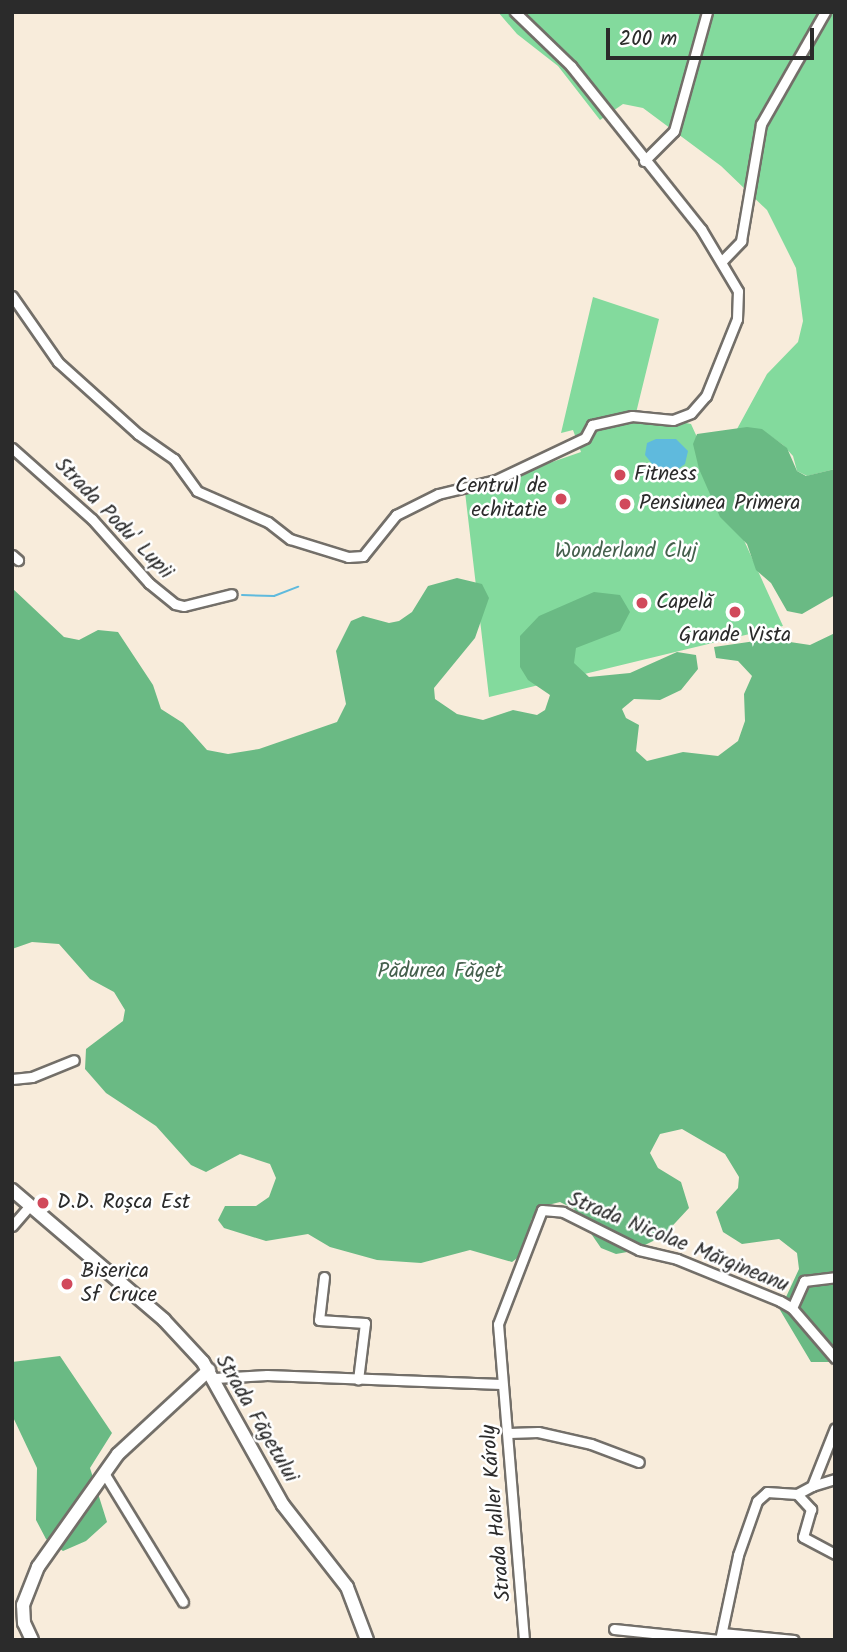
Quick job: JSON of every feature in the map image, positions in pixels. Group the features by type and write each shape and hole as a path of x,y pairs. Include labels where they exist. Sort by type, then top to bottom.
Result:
{"main road":[{"name":"Strada Făgetului","path":"12,1190 164,1320 212,1374 283,1505 347,1587 366,1640"},
{"path":"32,1640 23,1618 28,1584 104,1472 136,1435 212,1374"}],"street":[{"path":"12,296 58,362 138,434 174,459 197,491 214,502 268,522 290,539 348,556 363,556 396,515 438,494 496,480 585,438 592,425 632,416 673,420 695,411 706,396 738,313 738,291 722,261 570,66 514,12"},
{"path":"644,161 674,131 707,12"},
{"path":"722,261 741,242 761,124 825,12"},
{"name":"Strada Podu' Lupii","path":"12,448 82,510 149,583 175,604 184,606 232,594"},
{"path":"12,1079 32,1077 74,1060"},
{"path":"12,1226 30,1205"},
{"name":"Strada Nicolae Mărgineanu","path":"501,1384 498,1324 542,1210 563,1212 639,1251 677,1259 792,1308 835,1358"},
{"path":"324,1277 319,1320 365,1323 358,1380"},
{"path":"792,1308 804,1280 835,1277"},
{"path":"212,1374 501,1384"},
{"name":"Strada Haller Károly","path":"501,1384 509,1433 524,1640"},
{"path":"812,1486 835,1428"},
{"path":"509,1433 538,1432 592,1444 639,1461"},
{"path":"104,1472 183,1602"},
{"path":"720,1637 738,1555 757,1501 767,1492 797,1494 835,1479"},
{"path":"797,1494 811,1508 803,1537 835,1554"},
{"path":"614,1629 794,1640"}],"green space":[{"path":"498,12 835,12 835,469 807,476 797,471 793,456 783,445 762,430 737,429 767,374 798,342 803,321 796,268 767,210 721,166 643,108 623,104 600,120 558,66 517,34"},
{"name":"Wonderland Cluj","path":"593,297 659,319 636,413 691,424 783,626 489,697 465,492 581,452 573,430 561,433"},
{"path":"747,427 762,429 787,448 797,471 806,476 835,469 835,595 802,614 787,611 771,583 756,570 747,544 720,517 699,469 693,444 697,434"},
{"name":"Pădurea Făget","path":"457,578 482,584 489,598 475,638 434,688 435,699 457,714 483,720 513,710 537,715 545,710 550,695 528,680 520,667 520,636 539,616 594,592 620,595 630,612 620,631 576,648 574,663 589,677 630,673 677,652 696,655 698,669 681,690 660,700 634,699 622,709 626,718 639,725 636,751 647,761 683,752 718,756 738,741 745,721 744,694 752,676 738,661 716,658 714,647 770,639 810,645 835,633 835,1362 811,1362 780,1310 799,1269 797,1253 779,1239 742,1244 723,1232 716,1212 738,1188 739,1177 725,1154 682,1129 660,1134 650,1153 658,1168 681,1182 689,1208 663,1236 633,1251 616,1254 601,1248 574,1209 560,1202 544,1206 532,1218 520,1256 512,1262 470,1250 421,1263 377,1260 330,1247 308,1234 266,1241 224,1228 218,1220 225,1206 256,1206 269,1197 276,1178 270,1164 240,1154 206,1172 191,1165 156,1126 106,1093 85,1069 86,1049 123,1021 125,1010 114,992 90,979 59,944 32,942 12,949 12,588 64,637 79,640 98,630 118,632 153,685 161,709 183,723 207,750 228,754 259,749 337,722 346,704 336,651 351,621 363,616 389,623 399,621 412,612 428,586"},
{"path":"60,1356 112,1433 90,1468 107,1522 86,1541 63,1551 46,1539 36,1520 37,1468 12,1415 12,1362"}],"water":[{"path":"656,439 676,439 688,451 685,464 664,479 645,455 647,443"}],"waterway":[{"path":"242,595 274,596 298,587"}],"place":[{"name":"Fitness","path":"620,475"},
{"name":"Centrul de echitatie","path":"561,499"},
{"name":"Pensiunea Primera","path":"625,504"},
{"name":"Capelă","path":"642,603"},
{"name":"Grande Vista","path":"735,612"},
{"name":"D.D. Roșca Est","path":"43,1203"},
{"name":"Biserica Sf Cruce","path":"67,1284"}]}
